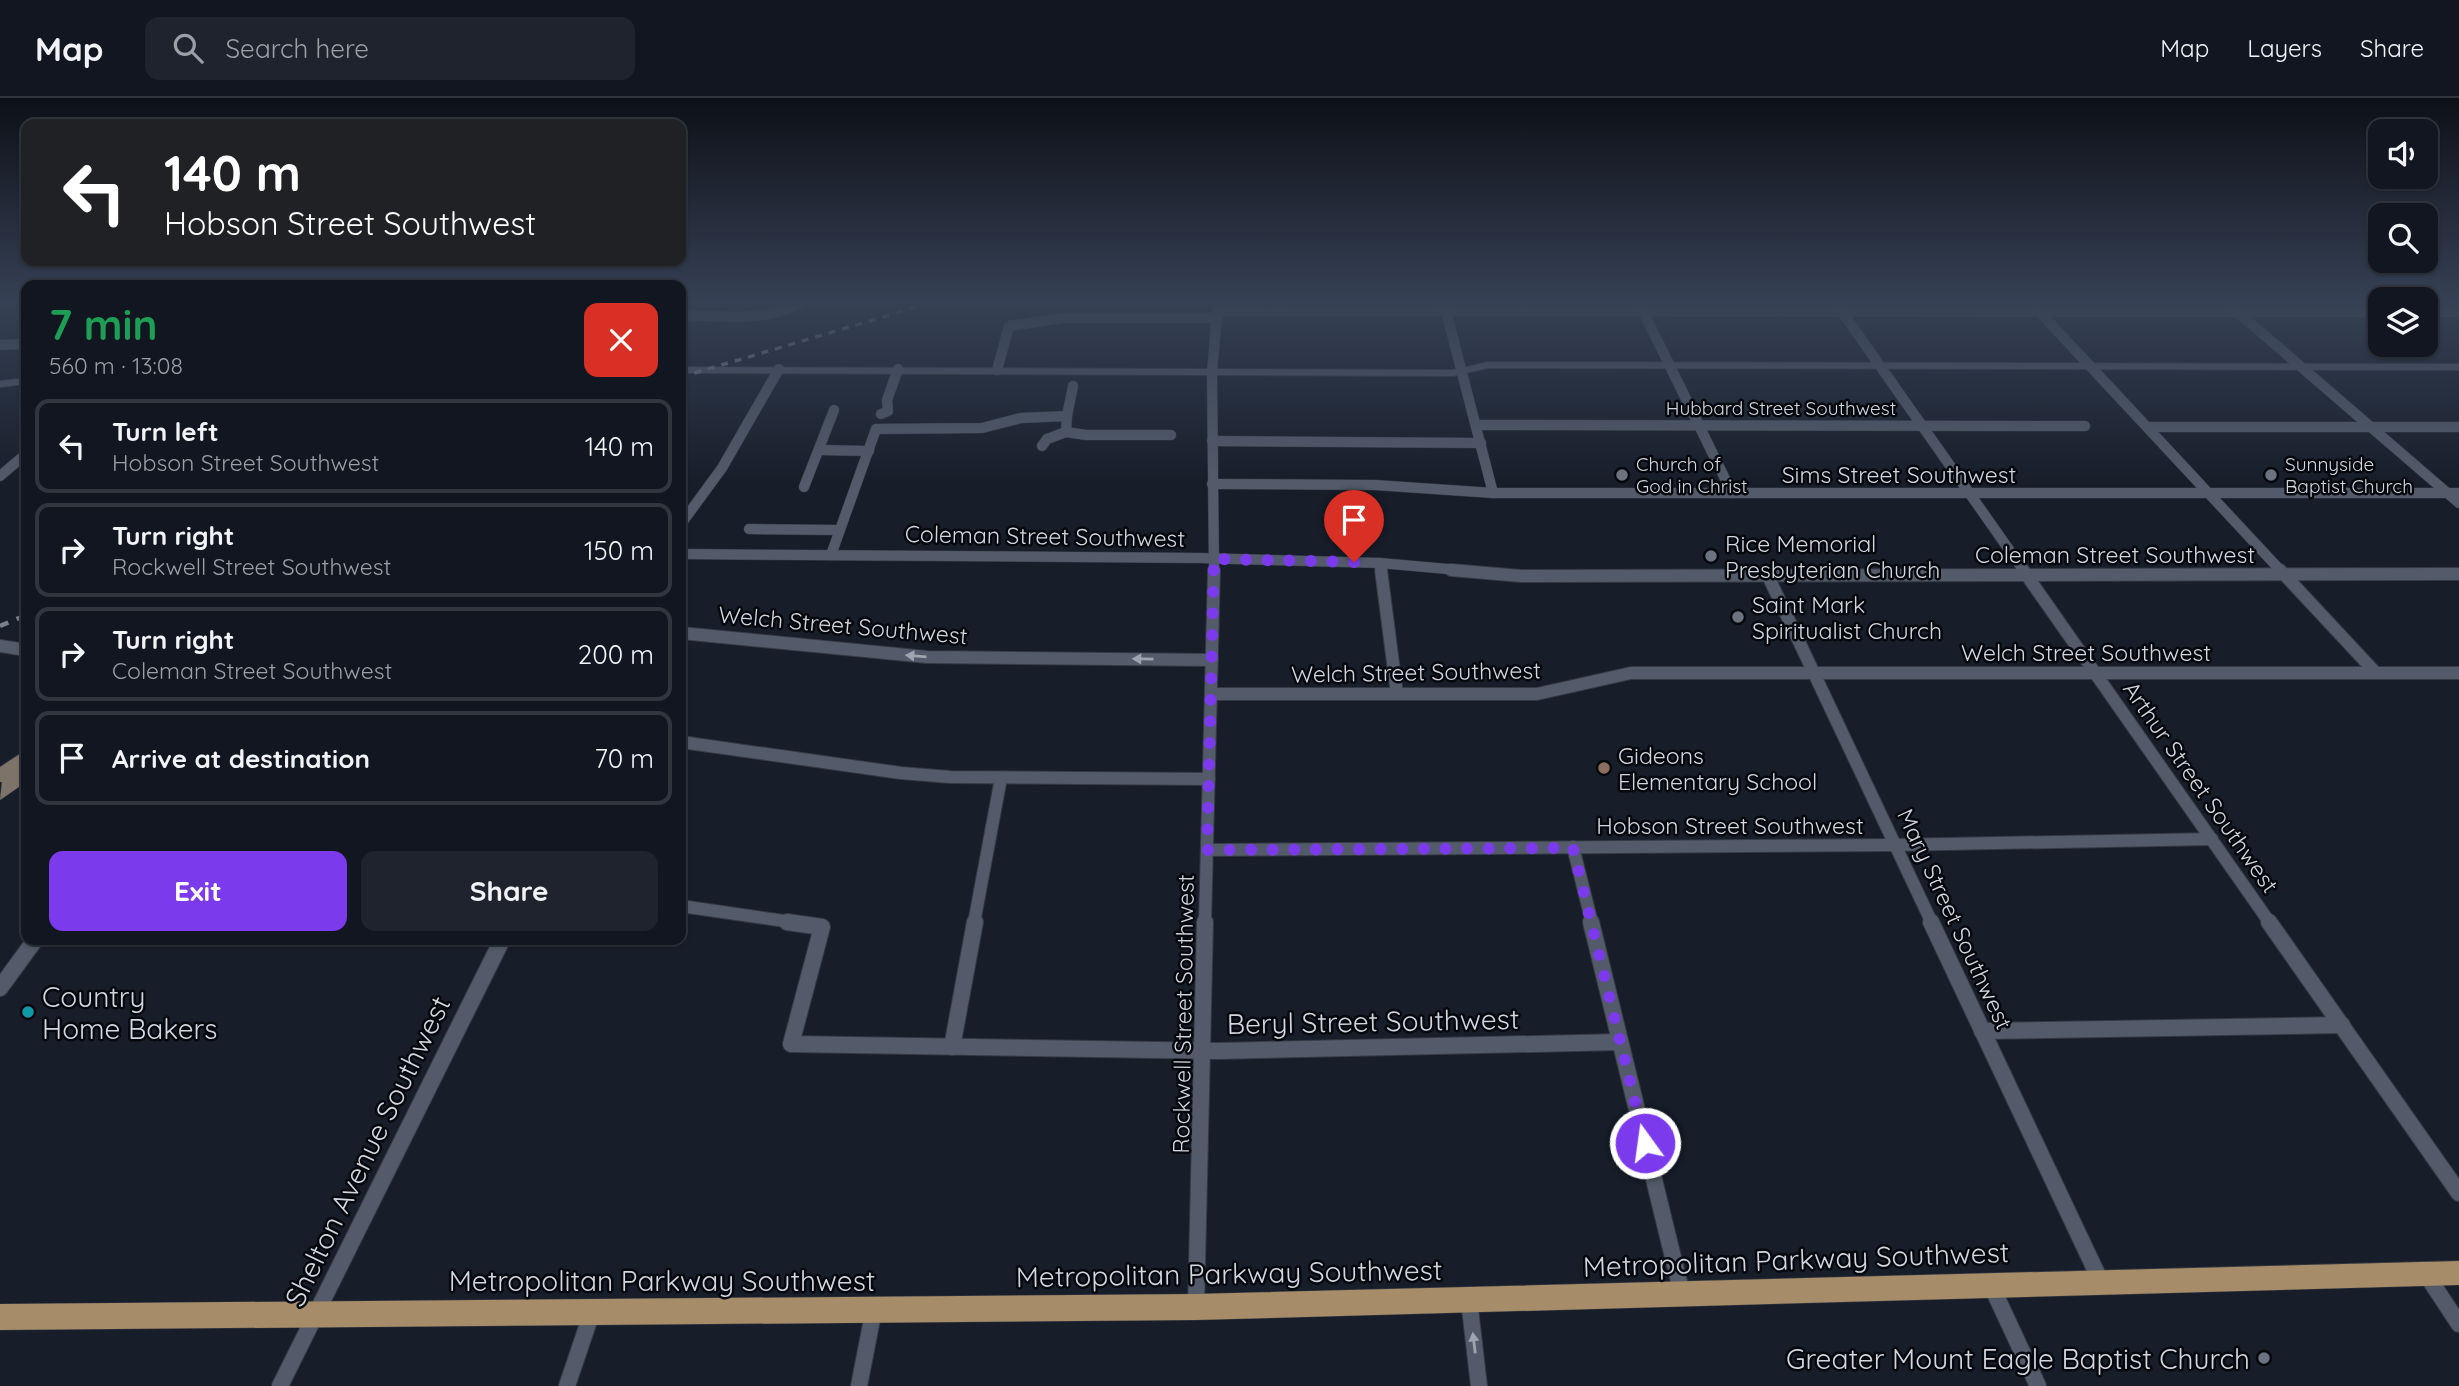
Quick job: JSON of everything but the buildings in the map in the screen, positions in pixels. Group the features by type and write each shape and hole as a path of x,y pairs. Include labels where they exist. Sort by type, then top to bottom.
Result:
{"main road":[{"path":"0,776 21,760"},
{"path":"0,793 21,777"},
{"name":"Metropolitan Parkway Southwest","path":"0,1317 1196,1307 2459,1273"}],"street":[{"path":"998,370 1000,363"},
{"name":"Rockwell Street Southwest","path":"1196,1307 1214,559 1213,363"},
{"path":"1460,363 1493,493"},
{"path":"1669,363 1732,493"},
{"name":"Arthur Street Southwest","path":"1879,363 2459,1193"},
{"path":"2087,363 2376,673"},
{"path":"2297,363 2371,427 2454,493 2459,503"},
{"path":"686,370 1462,371 1489,365 2459,367"},
{"path":"686,517 722,468 779,369"},
{"path":"832,550 881,414 888,411 887,400 898,369"},
{"path":"0,384 21,382"},
{"path":"1066,432 1073,386"},
{"path":"804,487 834,410"},
{"path":"876,429 982,428 1021,418 1067,416"},
{"name":"Hubbard Street Southwest","path":"1476,425 2085,426"},
{"path":"2148,427 2459,427"},
{"path":"1042,446 1047,439 1066,432 1086,435 1171,435"},
{"path":"1212,441 1481,443"},
{"path":"820,450 869,451"},
{"path":"0,476 21,458"},
{"name":"Sims Street Southwest","path":"1212,484 1375,485 1493,493 2454,493"},
{"path":"749,529 838,530"},
{"name":"Coleman Street Southwest","path":"686,554 832,550 1380,563 1521,576 2459,574"},
{"path":"1380,563 1397,694"},
{"name":"Mary Street Southwest","path":"1768,576 2101,1282"},
{"name":"Welch Street Southwest","path":"686,633 927,657 1212,660"},
{"path":"0,646 21,649"},
{"name":"Welch Street Southwest","path":"1211,694 1536,694 1631,673 2459,673"},
{"path":"686,743 901,773 1000,778 1209,779"},
{"path":"952,1047 1000,778"},
{"name":"Hobson Street Southwest","path":"1207,850 1895,845 2212,839"},
{"path":"1573,848 1682,1294"},
{"name":"Beryl Street Southwest","path":"686,907 822,927 791,1044 1203,1051 1620,1042"},
{"path":"0,988 31,945"},
{"name":"Shelton Avenue Southwest","path":"280,1386 500,945"},
{"path":"1982,1031 2342,1025"},
{"path":"2426,1274 2459,1324"},
{"path":"1991,1285 2038,1386"},
{"path":"1469,1300 1479,1386"},
{"path":"859,1386 874,1309"},
{"path":"567,1386 593,1312"}],"railway":[{"path":"686,376 728,363"},
{"path":"0,626 21,617"}],"place":[{"name":"Church of God in Christ","path":"1622,475"},
{"name":"Sunnyside Baptist Church","path":"2271,475"},
{"name":"Rice Memorial Presbyterian Church","path":"1711,556"},
{"name":"Saint Mark Spiritualist Church","path":"1738,617"},
{"name":"Gideons Elementary School","path":"1604,768"},
{"name":"Country Home Bakers","path":"28,1012"},
{"name":"Greater Mount Eagle Baptist Church","path":"2264,1358"}],"route":[{"path":"1354,562 1214,559 1207,850 1573,848 1645,1143"}]}
